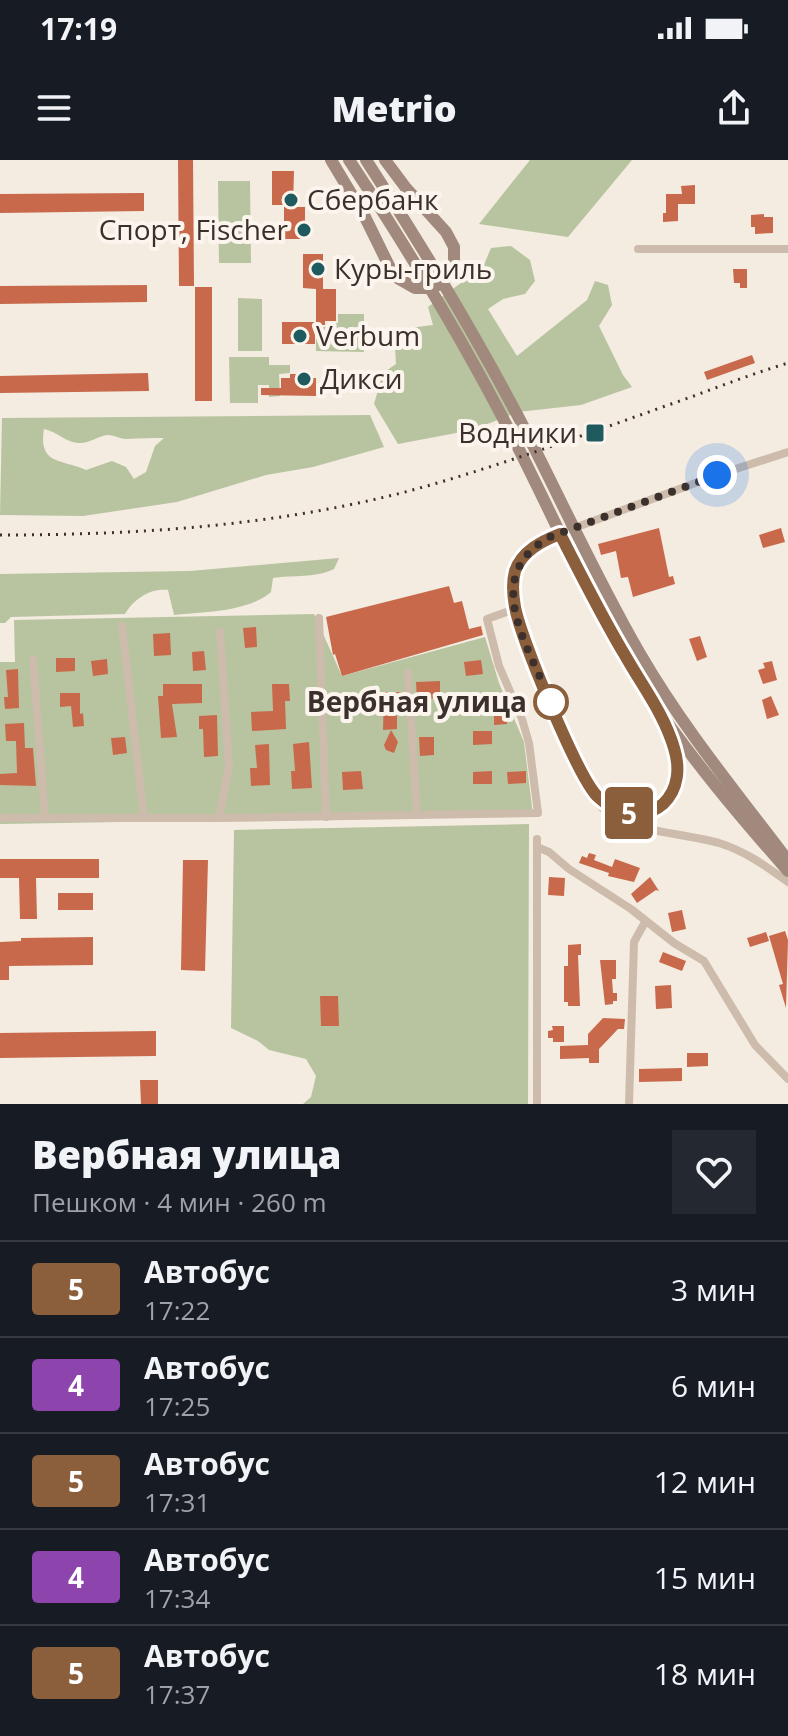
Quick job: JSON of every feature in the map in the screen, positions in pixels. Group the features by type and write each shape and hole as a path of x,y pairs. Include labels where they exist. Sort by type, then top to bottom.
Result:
{"main road":[{"path":"331,160 355,197 394,276 415,288 432,288 450,272 454,263 454,247 446,232 385,160"},
{"path":"349,160 459,338 508,427 605,621 664,717 718,791 788,871"},
{"path":"366,160 411,227 520,420 618,614 676,710 787,858"}],"street":[{"path":"638,249 788,249"},
{"path":"788,452 717,475 539,544 520,562 513,586 515,609 554,709 600,805 617,820 635,826 689,834 733,847 758,860 788,882"},
{"path":"0,818 538,813 529,743 499,666 487,619 515,609"},
{"path":"319,618 326,817"},
{"path":"122,626 144,818"},
{"path":"219,818 229,766 220,632"},
{"path":"33,660 45,818"},
{"path":"408,673 417,815"},
{"path":"591,788 605,803 631,813 648,812 664,802 675,787 678,770 675,749 664,717"},
{"path":"537,1104 537,843 569,869 704,961 755,1045 788,1079"},
{"path":"629,1104 634,942 645,922"}],"green space":[{"path":"530,160 632,160 568,237 479,224"},
{"path":"218,181 250,181 251,263 219,263"},
{"path":"511,246 530,260 535,281 525,294 503,299 488,309 517,356 587,300 595,281 608,285 612,305 599,326 632,387 581,405 518,412 472,430 398,444 374,404 383,373 396,364 394,330 433,325 428,307 483,267 491,248"},
{"path":"238,298 262,299 262,351 238,351"},
{"path":"338,314 364,314 364,352 316,351 316,334 321,334 321,327 327,327 327,323 338,323"},
{"path":"229,357 269,357 269,365 290,365 290,373 279,374 280,396 269,397 269,385 258,385 258,403 230,403"},
{"path":"370,415 384,447 313,467 266,475 177,502 83,516 0,515 2,418","holes":["44,429 78,443 108,435 127,439 164,438 155,446 146,472 134,479 126,467 112,461 86,470 53,459 48,455 43,441"]},
{"path":"339,558 334,569 327,572 273,578 271,592 262,599 226,610 174,615 168,590 161,590 143,596 125,614 11,617 0,623 0,574 190,571"},
{"path":"314,614 342,676 485,637 499,683 524,742 533,815 0,824 0,662 15,662 14,620"},
{"path":"529,824 528,1104 303,1104 311,1097 316,1076 306,1059 269,1050 231,1028 234,830"}],"building":[{"path":"178,160 193,160 194,286 179,286"},
{"path":"272,171 294,171 293,207 305,207 305,239 284,239 284,205 272,205"},
{"path":"695,185 695,204 678,204 678,221 663,222 666,194 682,194 681,186"},
{"path":"144,193 144,211 0,213 0,194"},
{"path":"764,214 764,217 773,217 773,233 755,234 755,227 751,227 751,215"},
{"path":"303,254 323,254 323,289 336,289 336,321 325,321 325,325 319,325 319,332 315,332 315,344 282,344 282,322 316,322 316,289 303,288"},
{"path":"733,269 747,269 747,288 740,288 740,283 734,283"},
{"path":"147,285 147,302 0,304 0,286"},
{"path":"195,287 212,287 212,401 195,401"},
{"path":"752,355 755,363 707,380 704,372"},
{"path":"351,372 384,373 384,380 351,379"},
{"path":"148,373 149,391 0,393 0,376"},
{"path":"290,374 308,374 308,378 316,378 316,396 261,395 261,388 281,388 281,378 290,378"},
{"path":"659,528 669,577 673,576 675,584 633,597 628,577 621,578 616,551 601,555 598,544"},
{"path":"781,528 785,542 763,548 759,535"},
{"path":"449,586 454,603 462,601 469,629 481,626 483,635 342,676 333,655 326,617"},
{"path":"256,627 257,647 245,648 243,628"},
{"path":"170,633 171,655 154,656 153,634"},
{"path":"700,636 707,657 697,661 689,639"},
{"path":"204,651 206,670 193,671 192,652"},
{"path":"56,658 75,658 75,671 56,672"},
{"path":"107,659 108,674 93,676 91,661"},
{"path":"481,660 483,674 466,676 464,662"},
{"path":"772,661 777,680 763,684 758,670 765,668 763,663"},
{"path":"18,669 19,708 5,709 4,697 8,697 6,670"},
{"path":"440,681 440,698 417,699 416,682"},
{"path":"163,684 202,684 202,703 172,704 177,737 161,738 158,696 163,696"},
{"path":"272,684 289,684 290,701 285,701 286,729 252,731 251,712 273,711"},
{"path":"384,692 402,692 402,707 397,707 397,729 383,730"},
{"path":"60,693 80,693 80,714 83,713 84,726 73,727 71,706 60,707"},
{"path":"771,696 779,715 767,719 762,700"},
{"path":"494,708 506,708 507,724 494,725"},
{"path":"217,715 218,756 204,757 199,716"},
{"path":"24,723 25,748 33,748 36,786 0,785 0,774 17,773 16,741 6,741 5,724"},
{"path":"391,730 398,742 394,753 386,750 384,745"},
{"path":"473,731 492,731 492,744 473,745"},
{"path":"125,737 127,753 113,755 111,738"},
{"path":"419,737 434,737 434,755 420,756"},
{"path":"309,742 312,788 292,789 291,771 295,771 293,744"},
{"path":"269,744 270,785 251,786 250,768 257,768 255,745"},
{"path":"361,771 363,789 343,790 342,772"},
{"path":"492,771 492,784 473,784 473,772"},
{"path":"526,771 526,783 508,784 507,772"},
{"path":"589,853 596,855 594,860 612,867 615,859 640,868 634,882 608,876 609,873 579,863 582,856 587,858"},
{"path":"0,859 99,859 99,878 36,878 37,919 20,919 19,878 0,878"},
{"path":"183,860 208,860 205,971 181,970"},
{"path":"549,877 565,878 564,896 548,895"},
{"path":"650,877 659,891 637,903 631,894"},
{"path":"58,893 93,893 93,910 58,910"},
{"path":"682,910 686,929 672,932 668,913"},
{"path":"785,931 788,940 786,1008 779,985 783,984 769,936"},
{"path":"766,932 769,941 750,947 747,938"},
{"path":"93,937 93,965 9,966 9,980 0,980 0,942 21,941 21,938"},
{"path":"581,944 581,955 578,955 580,1006 568,1006 568,1002 564,1002 564,966 568,966 568,945"},
{"path":"663,952 686,961 682,971 659,962"},
{"path":"600,960 616,960 616,979 612,979 617,1001 613,1004 605,1005"},
{"path":"671,985 672,1008 656,1009 655,986"},
{"path":"320,996 338,996 339,1026 321,1026"},
{"path":"603,1018 625,1019 624,1029 618,1029 599,1049 599,1063 589,1063 589,1058 560,1059 560,1046 588,1045 588,1034"},
{"path":"552,1026 564,1026 564,1042 553,1042 553,1038 548,1038"},
{"path":"156,1031 156,1056 0,1058 0,1033"},
{"path":"687,1053 708,1053 708,1066 687,1067"},
{"path":"682,1068 682,1081 639,1082 639,1069"},
{"path":"140,1080 158,1080 158,1104 141,1104"}],"railway":[{"path":"0,535 103,533 206,526 359,503 515,459 788,363"}],"bus line":[{"name":"5","path":"560,534 616,640 664,717 675,749 678,770 675,787 664,802 648,812 631,813 613,807 591,788 558,719 515,609 513,586 520,562 539,544 560,534"}],"place":[{"name":"Сбербанк","path":"291,200"},
{"name":"Спорт, Fischer","path":"304,230"},
{"name":"Куры-гриль","path":"318,269"},
{"name":"Verbum","path":"300,336"},
{"name":"Дикси","path":"304,379"},
{"name":"Водники","path":"595,433"},
{"name":"Вербная улица","path":"551,702"}],"route":[{"path":"551,702 515,609 513,586 520,562 528,552 550,537 717,475"}]}
